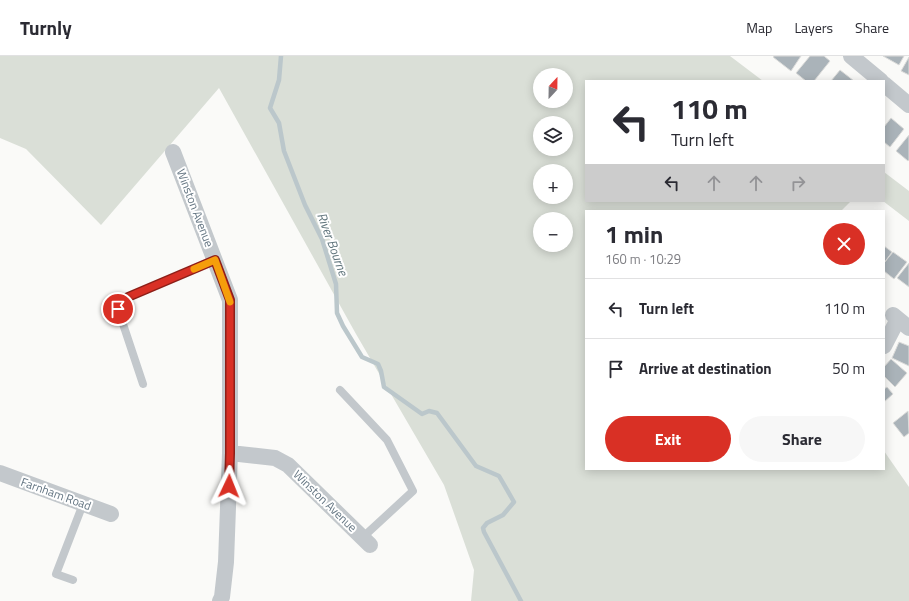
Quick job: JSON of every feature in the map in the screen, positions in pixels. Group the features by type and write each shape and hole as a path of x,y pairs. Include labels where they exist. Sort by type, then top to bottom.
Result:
{"street":[{"path":"852,56 880,80"},
{"path":"885,85 909,105"},
{"name":"Winston Avenue","path":"173,152 230,300 230,453 224,600"},
{"path":"885,344 900,321"},
{"name":"Winston Avenue","path":"230,453 276,458 288,465 366,541"},
{"name":"Farnham Road","path":"0,473 111,514"}],"lane":[{"path":"143,384 118,309 128,297 215,260"},
{"path":"340,390 387,440 413,491 366,541"},
{"path":"73,580 56,574 83,504"}],"shaded area":[{"path":"0,56 730,56 762,80 585,80 585,202 850,202 842,210 585,210 585,470 885,470 885,452 909,487 909,601 471,601 474,570 444,485 356,334 219,88 101,225 26,149 0,138"},
{"path":"885,173 909,191 909,221 884,202"}],"building":[{"path":"801,56 791,71 773,57"},
{"path":"810,56 824,56 830,61 815,80 805,80 796,73"},
{"path":"883,56 904,56 899,65"},
{"path":"909,57 909,75 901,71"},
{"path":"840,70 853,80 832,80"},
{"path":"891,118 904,129 890,147 885,143 885,126"},
{"path":"909,135 909,160 908,161 896,151"},
{"path":"885,247 892,252 885,262"},
{"path":"893,252 907,262 894,279 885,272 885,262"},
{"path":"909,263 909,287 897,278"},
{"path":"899,342 909,346 909,366 892,358"},
{"path":"891,359 907,373 895,387 885,377 885,366"},
{"path":"887,387 893,394 885,401 885,388"},
{"path":"908,411 909,433 904,437 893,423"}],"waterway":[{"name":"River Bourne","path":"281,56 279,80 270,108 279,123 284,151 305,205 322,239 336,284 337,313 343,326 362,357 378,364 384,387 422,414 429,411 437,413 476,466 499,476 514,502 503,515 487,523 483,528 521,601"}],"slow traffic":[{"path":"194,269 215,260 230,302"}],"route":[{"path":"118,309 128,297 215,260 230,300 229,486"}]}
